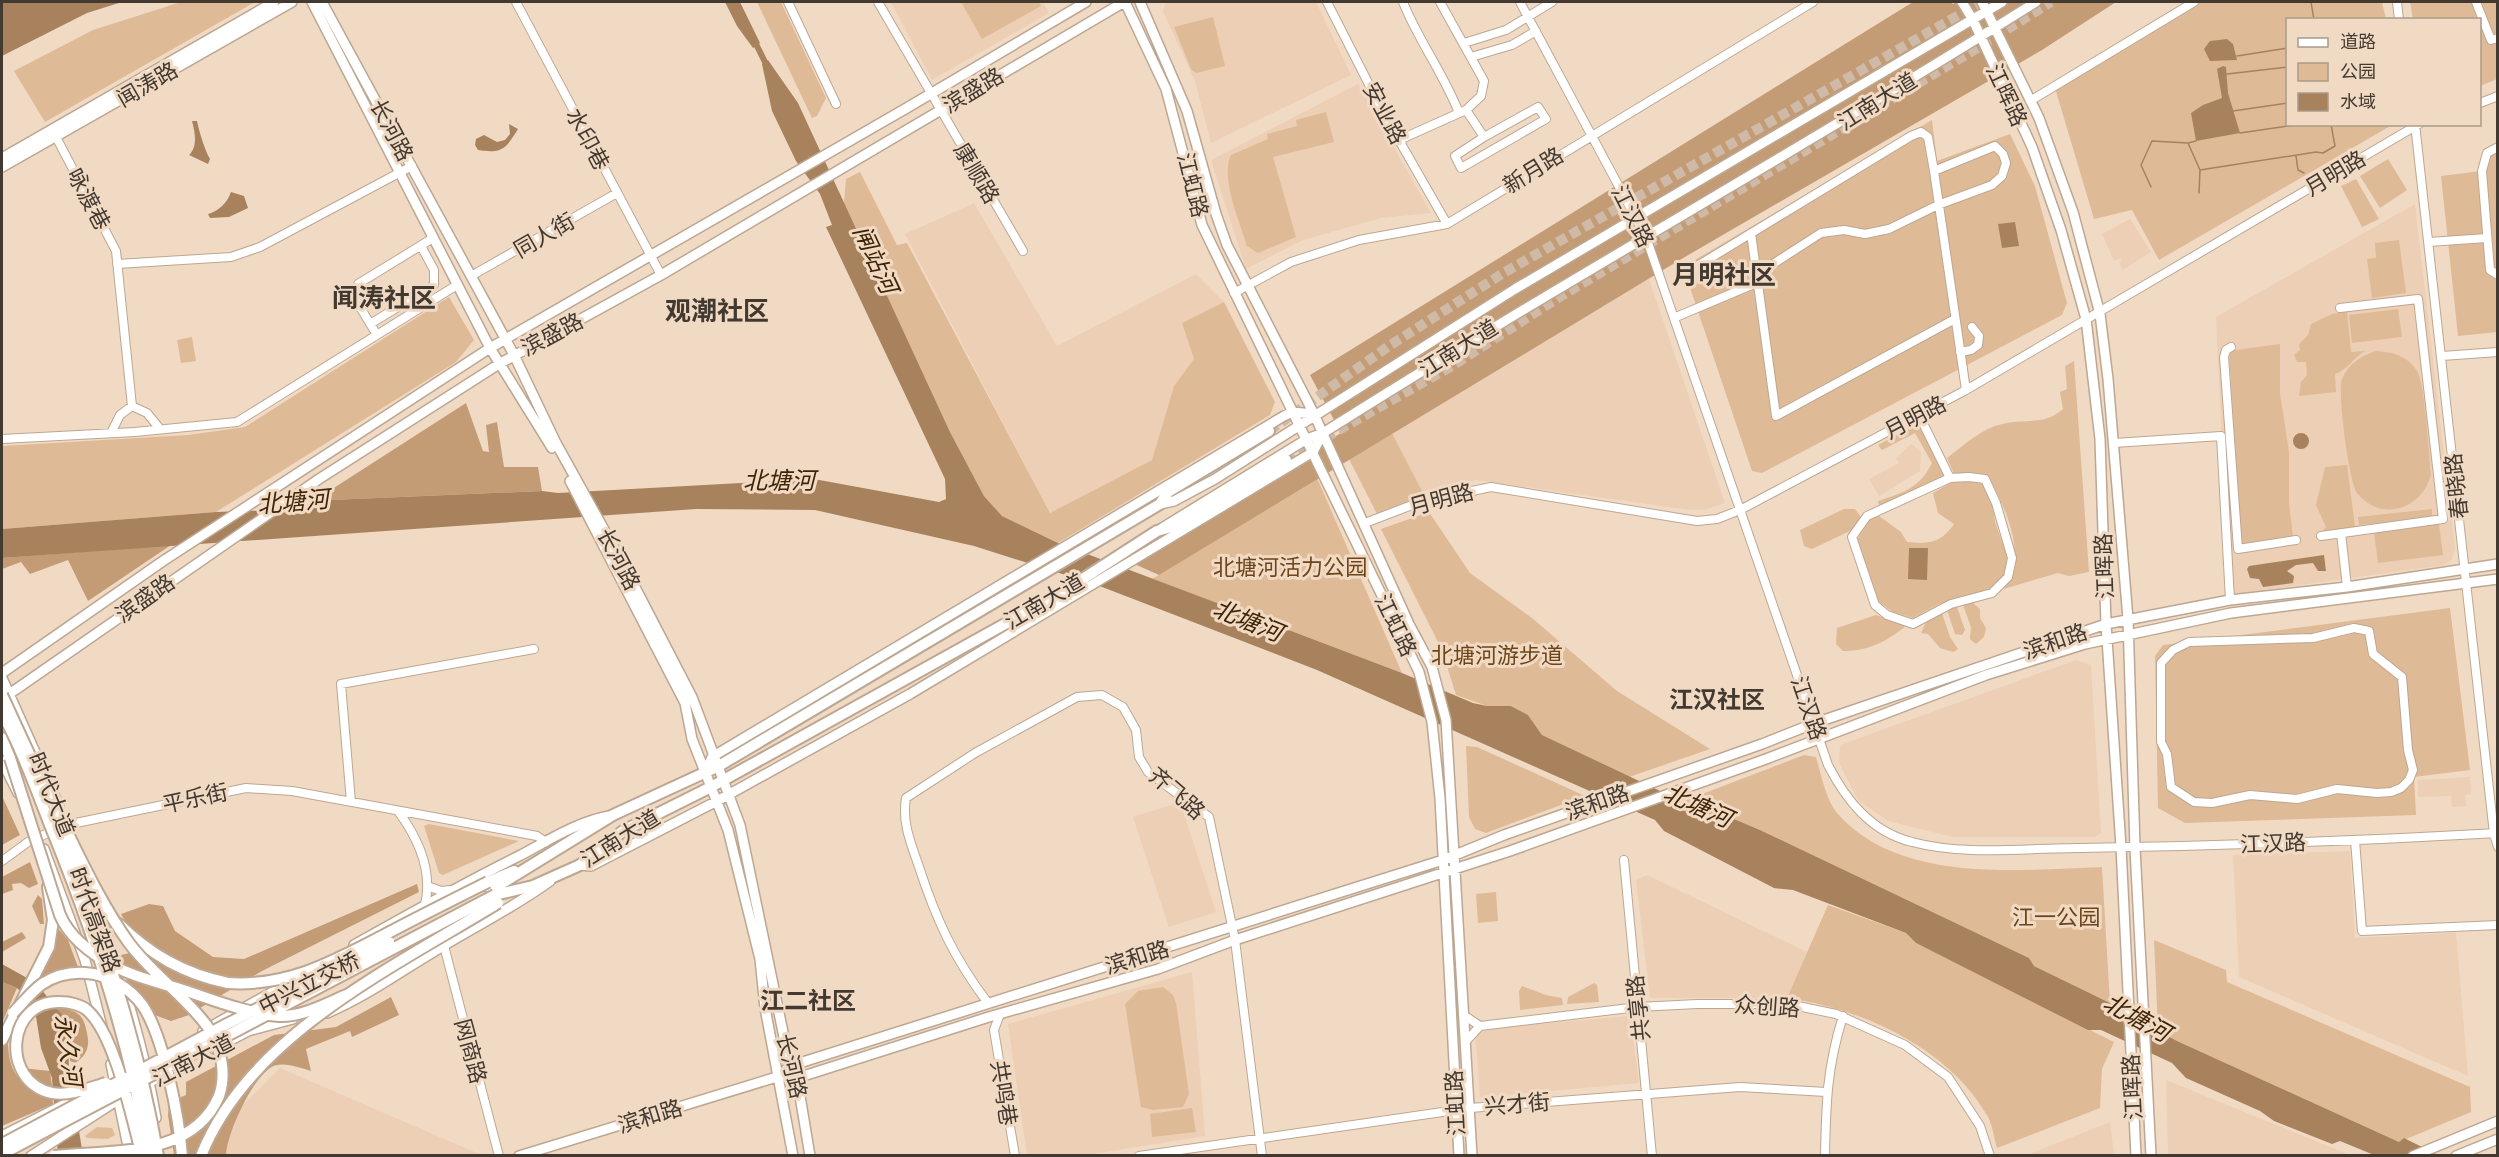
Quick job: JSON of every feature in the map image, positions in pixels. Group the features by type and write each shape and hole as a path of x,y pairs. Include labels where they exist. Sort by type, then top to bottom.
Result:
{"highway":[{"path":"1160,504 1168,492 1269,431"},
{"path":"1157,531 1185,523 1286,460"},
{"name":"江南大道","path":"613,815 706,773 715,762 815,702 982,612 1160,504"},
{"name":"江南大道","path":"556,876 580,865 623,831 711,787 1061,593 1157,531"},
{"name":"时代高架路","path":"4,696 47,791 93,912 126,1012 149,1099 160,1155"},
{"name":"时代高架路","path":"2,713 62,855 105,971 138,1095 149,1155"},
{"path":"2,738 67,930 90,951 117,968 248,1010 279,1016 294,1015 349,994"},
{"path":"47,791 111,917 155,974 207,1027 217,1043 223,1065 220,1093 206,1124 185,1142 173,1148 134,1154 54,1155"},
{"name":"中兴立交桥","path":"2,1154 493,892 613,815"},
{"path":"2,1040 13,1013 49,947 53,920 45,866"},
{"path":"111,917 153,953 188,973 228,983 254,985 301,974 330,963 493,892 532,886 556,876"},
{"path":"201,1155 225,1112 267,1060 292,1036 493,892"},
{"name":"中兴立交桥","path":"2,1144 127,1076 493,892"},
{"path":"13,1013 44,982 71,973 104,976 132,994 143,1007 160,1049 172,1094 182,1155"},
{"path":"127,1076 118,1079 110,1082 92,1087 76,1093 52,1093 41,1088 26,1079 18,1067 15,1037 19,1026 26,1015 39,1005 53,1001 68,1002 87,1010 110,1046 117,1069 120,1079 123,1089 142,1155"}],"main road":[{"name":"闻涛路","path":"2,158 274,2"},
{"name":"闻涛路","path":"2,167 292,2"},
{"name":"长河路","path":"312,2 490,348 553,443"},
{"name":"长河路","path":"322,2 506,339 553,443 617,562 680,670 728,793 749,859 790,1066 797,1078 810,1155"},
{"name":"滨盛路","path":"2,673 163,561 490,348 1086,2"},
{"name":"滨盛路","path":"4,696 319,478 499,364 662,275 721,238 1124,2"},
{"name":"江虹路","path":"1124,2 1166,88 1186,156 1188,174 1202,225 1233,293 1307,439 1419,672 1432,722 1440,798 1459,1155"},
{"name":"江虹路","path":"1140,2 1187,111 1216,214 1246,285 1314,414 1409,624 1432,667 1446,720 1472,1155"},
{"name":"江晖路","path":"1962,2 1973,20 2032,147 2061,230 2086,320 2100,439 2106,624 2121,847 2135,1153"},
{"name":"江晖路","path":"1982,2 2030,101 2073,212 2100,314 2114,443 2128,619 2135,848 2151,1155"},
{"name":"江南大道","path":"1160,504 1174,501 1215,479 1300,426 1314,414 1506,295 2002,2"},
{"name":"江南大道","path":"1157,531 1307,439 1323,433 1474,337 1828,131 2036,2"},
{"path":"815,702 974,601 1292,412 1314,414"},
{"path":"580,865 591,866 717,801 846,730 1313,453 1323,433"},
{"name":"长河路","path":"617,562 685,703 692,739 728,830 760,959 765,1008 780,1076 793,1155"},
{"name":"滨和路","path":"780,1076 790,1066 1443,860 1455,853 1815,723 2106,624 2230,600 2347,587 2465,567 2498,564"},
{"name":"滨和路","path":"519,1155 780,1076 797,1078 1000,1014 1158,969 1235,940 1510,851 1766,759 1986,675 2107,639 2230,613 2498,579"},
{"name":"时代大道","path":"2,678 4,696 51,784 110,943 144,1064 160,1155"},
{"path":"840,716 846,730"},
{"name":"时代大道","path":"2,760 39,837 85,960 120,1098 130,1155"},
{"name":"江南大道","path":"2,1136 74,1099 116,1081 451,890 590,820 613,815"},
{"name":"江南大道","path":"31,1155 120,1098 248,1031 285,1020 324,1014 358,1000 444,946 518,905 556,876"},
{"path":"184,1042 178,1054 191,1059"},
{"path":"2413,1155 2498,1121"},
{"path":"2456,1155 2498,1139"}],"street":[{"name":"水印巷","path":"516,2 662,275"},
{"path":"788,2 836,104"},
{"name":"康顺路","path":"878,2 929,94 1023,251"},
{"name":"安业路","path":"1327,2 1399,140 1447,224"},
{"path":"1403,2 1409,17 1463,111 1484,137"},
{"path":"1399,140 1463,111 1481,96 1484,81 1440,2"},
{"name":"江汉路","path":"1520,2 1646,237 1676,317 1828,765 1854,807 1873,824 1910,842 1935,847 1974,848 2135,848 2496,833"},
{"path":"1464,43 1506,30 1552,2"},
{"name":"新月路","path":"1233,293 1291,262 1359,240 1447,224 1590,134 1814,2"},
{"path":"2030,101 2194,2"},
{"path":"2397,2 2399,18"},
{"path":"2475,2 2491,40 2498,38"},
{"path":"1471,57 1512,45 1536,31"},
{"path":"2481,103 2498,96"},
{"path":"1538,107 1546,119 1461,168 1455,156 1484,137 1538,107"},
{"name":"月明路","path":"1365,523 1420,502 1491,486 1697,520 1717,519 1740,510 1966,390 2100,314 2415,126"},
{"name":"春晓路","path":"2417,126 2498,847"},
{"path":"1694,268 1911,135 1921,132 1928,137 1934,171 1966,390"},
{"name":"咏渡巷","path":"56,136 116,251 132,406"},
{"path":"1676,317 1754,284 1759,276 1821,233 1844,230 1865,234 1889,229 1938,206 1992,185 2002,176 2006,163 2003,154 1995,146 1934,171"},
{"path":"2498,147 2487,153 2482,171 2490,270 2498,275"},
{"path":"117,264 231,257 260,247 412,166"},
{"name":"同人街","path":"471,276 617,193"},
{"path":"1752,233 1776,416 1955,320"},
{"path":"377,335 352,294 358,284 433,238"},
{"path":"2429,242 2487,238"},
{"path":"370,324 434,285 434,270 421,246"},
{"path":"2,439 111,433 237,422 457,285"},
{"path":"2321,536 2443,519 2418,299 2340,308"},
{"path":"1960,352 1971,350 1978,345 1979,336 1972,327"},
{"path":"2231,347 2226,350 2224,357 2238,549 2296,540"},
{"path":"2442,356 2498,352"},
{"path":"111,433 120,415 132,406 147,413 160,429"},
{"path":"1919,415 1950,478"},
{"path":"2114,443 2221,436 2230,600"},
{"path":"1950,478 1985,479 1996,503 2012,558 2008,577 1992,593 1951,604 1913,624 1887,615 1875,605 1852,537 1867,516 1950,478"},
{"path":"2341,533 2347,587"},
{"path":"2354,628 2369,631 2373,654 2394,668 2402,677 2408,750 2413,770 2409,780 2391,792 2337,789 2297,799 2250,795 2212,803 2194,802 2171,787 2167,754 2161,742 2159,679 2161,663 2173,650 2189,642 2313,638 2354,628"},
{"path":"351,802 341,684 534,649"},
{"name":"齐飞路","path":"988,1003 935,917 903,818 906,798 975,753 1077,697 1102,695 1123,707 1136,730 1139,756 1148,772 1209,817 1235,940 1262,1155"},
{"name":"平乐街","path":"2,861 39,837 66,825 246,788 282,789 530,836 546,842"},
{"path":"398,811 417,839 429,887 425,905"},
{"path":"530,836 531,849"},
{"path":"2355,840 2362,931 2498,925"},
{"name":"共享路","path":"1624,860 1648,1092 1652,1155"},
{"path":"429,887 441,891 451,890"},
{"name":"网商路","path":"444,946 499,1155"},
{"path":"975,1007 978,989"},
{"name":"众创路","path":"1480,1026 1638,1007 1788,1004 1843,1016 1905,1045 1948,1077 1980,1126 1990,1155"},
{"name":"共鸣巷","path":"1000,1014 994,1030 1015,1155"},
{"path":"1465,1016 1480,1026 1466,1041"},
{"path":"1825,1155 1826,1092 1831,1055 1843,1016"},
{"name":"共鸣巷","path":"981,1020 994,1030"},
{"name":"兴才街","path":"1139,1155 1470,1108 1648,1092 1758,1087 1826,1092"}],"shaded area":[{"path":"891,2 1043,2 1049,13 932,80"},
{"path":"1166,2 1316,2 1351,75 1211,143 1195,81 1163,11"},
{"path":"1913,2 1950,2 1953,4 1957,2 2116,2 2042,50 1678,261 1159,575 1130,562 1341,433 1310,375"},
{"path":"1358,84 1431,213 1381,218 1303,240 1246,269 1211,160"},
{"path":"974,203 1057,346 1196,274 1224,302 1182,323 1195,359 1174,386 1152,460 1050,513 905,234"},
{"path":"2415,204 2455,549 2452,559 2444,565 2229,595 2216,317"},
{"path":"2130,219 2151,252 2123,270 2120,265 2121,258 2114,261 2102,234"},
{"path":"1649,279 1725,503 1705,510 1690,510 1476,480 1424,495 1392,433"},
{"path":"466,403 483,451 489,452 486,425 497,422 504,467 538,467 542,491 331,500 301,509"},
{"path":"1911,444 1921,452 1920,471 1879,496 1869,479 1899,463 1896,458"},
{"path":"171,545 88,601 68,560 30,574 21,562 2,569 2,558"},
{"path":"2076,660 2091,665 2101,833 2095,837 1953,837 1888,821 1858,800 1839,763 1840,745"},
{"path":"2470,777 2471,794 2465,795 2466,806 2452,807 2451,796 2418,797 2418,780"},
{"path":"2,796 20,835 2,845"},
{"path":"1180,802 1216,912 1169,927 1133,817"},
{"path":"2350,851 2355,938 2456,933 2468,1076 2239,977 2233,855"},
{"path":"30,862 38,884 29,888 21,883 12,884 13,890 2,894 2,877"},
{"path":"1647,875 1807,952 1787,998 1650,998 1636,880"},
{"path":"417,884 419,892 262,971 200,1008 145,955 121,914 149,904 163,906 175,931 213,957 244,959"},
{"path":"38,895 42,899 44,924 40,924 32,906"},
{"path":"55,925 68,940 78,967 54,971 40,979 48,960"},
{"path":"22,932 26,938 2,952 2,942"},
{"path":"130,953 189,1015 171,1021 149,1013 124,983 116,956"},
{"path":"1192,972 1205,1136 1087,1155 1027,1155 1008,1024"},
{"path":"2,982 17,988 2,1023"},
{"path":"391,997 399,1015 352,1037 350,1031 306,1049 311,1071 290,1065 270,1068 255,1084 241,1108 227,1145 226,1155 174,1155 168,1115 170,1094 178,1091 179,1098 186,1095 186,1082 274,1035 336,1027"},
{"path":"55,1006 76,1012 85,1024 88,1047 75,1063 70,1061 65,1025"},
{"path":"1630,1016 1639,1083 1480,1097 1475,1029"},
{"path":"8,1027 9,1052 14,1072 28,1086 52,1095 53,1104 2,1126 2,1047"},
{"path":"22,1068 50,1071 52,1086 41,1084"},
{"path":"280,1068 479,1154 491,1155 212,1156 233,1115"},
{"path":"2166,1080 2350,1155 2168,1155"},
{"path":"2110,1122 2114,1155 2027,1155"}],"green space":[{"path":"181,2 255,2 45,122 14,71 93,30"},
{"path":"757,2 781,2 826,98 817,116 812,118"},
{"path":"961,2 1039,2 1041,6 982,39"},
{"path":"2199,2 2382,2 2386,18 2286,18 2286,126 2390,126 2159,260 2132,210 2094,219 2055,88"},
{"path":"2410,2 2497,2 2497,79 2481,86 2481,18 2413,18"},
{"path":"1213,17 1225,66 1196,73 1191,69 1174,27"},
{"path":"1326,112 1334,142 1273,157 1296,237 1258,253 1247,246 1232,200 1228,176 1231,155 1268,139 1267,134 1297,126 1296,120"},
{"path":"1932,120 1937,161 2010,134 2035,186 2067,303 2062,315 1762,473 1752,471 1683,267"},
{"path":"2497,147 2497,332 2458,336 2441,176 2481,171 2487,153"},
{"path":"2388,159 2407,190 2380,208 2360,176"},
{"path":"860,172 897,245 907,243 1050,513 1152,460 1174,386 1194,359 1182,323 1224,302 1275,402 1270,415 1058,543 1002,516 984,496 950,432 844,203 846,179"},
{"path":"2356,179 2379,219 2362,227 2341,186"},
{"path":"2399,240 2406,293 2372,298 2367,259 2376,258 2375,243"},
{"path":"449,297 474,340 456,362 216,512 2,529 2,446 188,435 245,427"},
{"path":"2398,309 2402,337 2352,343 2349,315"},
{"path":"2347,312 2351,352 2365,351 2335,374 2336,392 2299,396 2301,382 2307,375 2306,362 2297,362 2294,355 2300,350 2299,344 2308,335 2311,324 2332,314"},
{"path":"192,337 196,361 181,363 177,340"},
{"path":"2280,344 2280,394 2289,452 2289,503 2293,537 2241,545 2229,351"},
{"path":"2376,351 2400,356 2413,366 2420,378 2424,404 2431,474 2427,486 2419,496 2400,508 2378,508 2357,493 2347,455 2342,417 2342,379 2356,361"},
{"path":"2074,361 2089,572 2069,576 2058,573 2000,590 2009,578 2014,564 2015,550 2002,504 1989,477 1975,473 1954,473 1947,458 1973,438 1994,426 2010,422 2042,420 2063,409 2060,392 2067,389 2065,366"},
{"path":"1918,423 1946,477 1879,506 1878,501 1903,492 1916,484 1932,463 1915,433 1882,450 1878,445"},
{"path":"1392,433 1424,495 1377,514 1349,459"},
{"path":"2347,465 2355,527 2321,533 2326,527 2316,505 2325,467"},
{"name":"北塘河活力公园","path":"1317,478 1402,673 1152,579"},
{"path":"1969,481 1983,484 1993,506 1995,522 2008,558 2005,575 1989,590 1939,604 1913,618 1893,612 1879,602 1857,540 1870,519 1879,516 1901,532 1907,542 1922,543 1939,539 1954,524 1938,513 1933,493 1952,482"},
{"path":"1844,509 1855,509 1861,517 1852,530 1812,549 1804,546 1800,530"},
{"path":"2432,509 2432,517 2359,525 2358,517"},
{"name":"北塘河游步道","path":"1429,512 1470,573 1532,618 1617,691 1710,749 1629,777 1542,735 1528,715 1511,706 1487,706 1456,695 1442,650 1381,529"},
{"path":"2439,524 2443,555 2378,563 2374,532"},
{"path":"1972,602 1980,609 1980,618 1986,628 1984,637 1976,644 1970,639 1971,627 1963,605"},
{"path":"1951,606 1957,607 1965,630 1962,635 1955,634 1947,610"},
{"path":"2450,608 2470,770 2414,777 2416,815 2185,823 2158,808 2155,656 2163,645"},
{"path":"1942,613 1950,637 1958,649 1953,652 1940,648 1928,634 1921,633 1927,620"},
{"path":"1876,615 1907,625 1893,636 1870,647 1843,651 1836,644 1837,628"},
{"path":"1466,746 1477,747 1585,796 1486,833 1475,829 1469,817"},
{"name":"江一公园","path":"1804,755 1816,757 1827,794 1837,813 1863,836 1893,852 1926,862 1961,868 2033,870 2102,867 2110,1003 2034,966 2029,958 1760,830 1708,808 1694,807 1684,801"},
{"path":"429,824 519,841 443,875 439,873 424,826"},
{"path":"1496,892 1498,921 1478,923 1476,894"},
{"path":"1828,905 1906,933 1916,943 2114,1042 2102,1069 2100,1108 1997,1148 1990,1121 1971,1093 1951,1071 1927,1052 1874,1022 1816,1003 1787,998"},
{"path":"2154,940 2226,970 2227,982 2470,1087 2471,1112 2399,1142 2177,1041 2158,1029"},
{"path":"1594,983 1597,985 1599,1002 1567,1004 1568,997"},
{"path":"1522,986 1562,998 1563,1005 1520,1010 1519,991"},
{"path":"1163,987 1173,995 1176,1003 1189,1094 1183,1107 1153,1110 1141,1107 1125,1004 1138,991"},
{"path":"1192,1108 1196,1132 1152,1137 1150,1114"},
{"path":"97,1127 112,1128 115,1135 108,1139 85,1136"}],"water":[{"path":"2,2 122,2 87,13 2,56"},
{"path":"725,2 740,2 760,43 753,48 737,26"},
{"path":"2227,39 2233,44 2237,60 2210,61 2204,49 2210,41"},
{"name":"北塘河","path":"768,60 798,103 950,432 984,496 1002,516 1058,543 1402,673 1473,703 1487,706 1511,706 1528,715 1542,735 1694,807 1708,808 1760,830 2029,958 2034,966 2110,1003 2177,1041 2399,1142 2404,1138 2438,1155 2374,1155 2340,1141 2332,1144 2274,1121 2260,1111 2186,1078 2172,1063 2101,1030 2088,1030 1916,943 1906,933 1793,890 1774,888 1664,831 1655,820 1317,670 1097,585 974,546 815,510 696,509 2,558 2,529 216,512 301,509 331,500 542,491 558,493 814,479 939,502 946,499 945,479 826,227 832,225 820,194 796,161 772,111 762,64"},
{"path":"2226,67 2228,93 2240,133 2196,141 2191,113 2203,105 2222,98 2217,69"},
{"path":"192,121 197,121 210,159 208,164 189,155 195,143"},
{"path":"509,124 518,129 507,145 493,151 478,150 475,145 476,139 484,135 497,142 505,140 510,134"},
{"path":"231,192 244,196 248,208 229,217 210,218 208,214 222,206"},
{"path":"2015,222 2019,246 2002,248 1998,224"},
{"path":"2301,433 2309,441 2301,449 2293,441"},
{"path":"1909,548 1928,548 1927,580 1908,579"},
{"path":"2324,555 2326,571 2318,571 2313,563 2296,565 2287,571 2294,576 2293,583 2263,587 2259,579 2250,578 2247,569 2249,566"},
{"path":"2,964 36,983 63,1016 68,1035 69,1071 83,1155 58,1155 52,1078 41,1048 34,1004 17,988 2,982"}],"waterway":[{"path":"2311,2 2314,18"},
{"name":"闸站河","path":"754,40 768,68"},
{"path":"2237,56 2286,48"},
{"path":"2227,74 2286,67"},
{"path":"2233,111 2286,103"},
{"path":"2240,133 2288,126"},
{"path":"2200,170 2316,152 2323,153 2335,146 2331,126"},
{"path":"2151,187 2141,165 2152,141 2188,143"},
{"path":"2196,141 2188,143 2200,170 2199,193"},
{"path":"2296,156 2298,170 2304,173"}],"tunnel":[{"path":"1269,431 1389,346 1505,272 1982,2"},
{"path":"1286,460 1452,366 1558,298 2051,2"}],"district":[{"name":"月明社区","path":"1724,274"},
{"name":"闻涛社区","path":"384,297"},
{"name":"观潮社区","path":"717,310"},
{"name":"江汉社区","path":"1717,699"},
{"name":"江二社区","path":"808,1000"}],"water label":[{"name":"永久河","path":"69,1050"}]}
